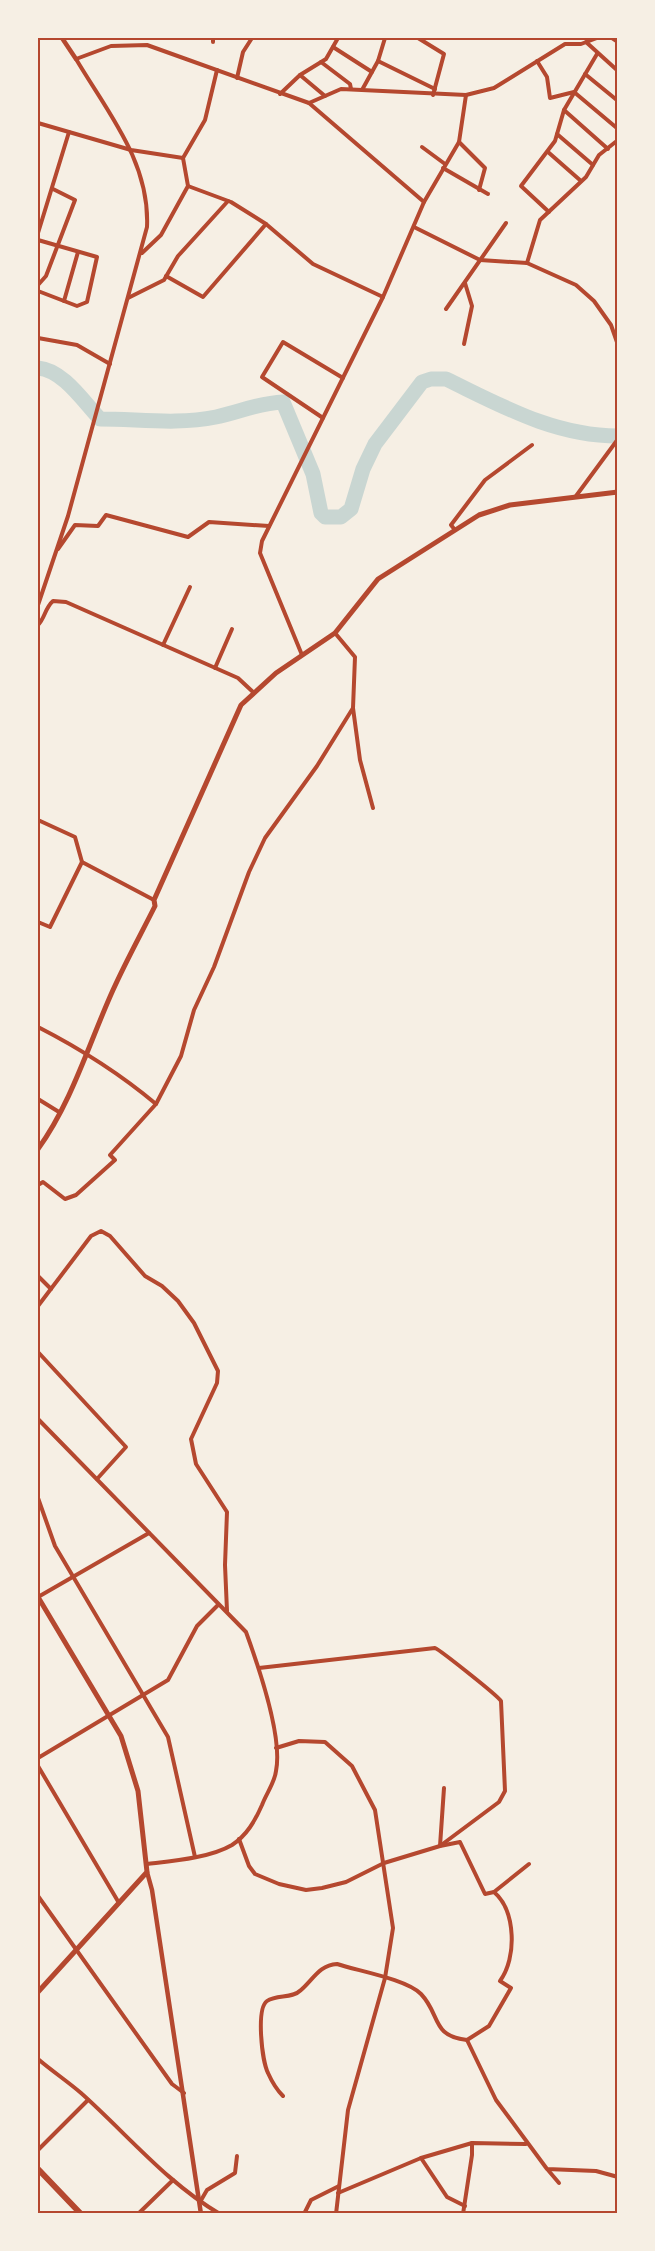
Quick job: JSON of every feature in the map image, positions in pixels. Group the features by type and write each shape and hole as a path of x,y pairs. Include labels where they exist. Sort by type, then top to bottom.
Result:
{"main road":[{"path":"38,1149 59,1112 113,990 155,906 154,900 241,705 253,692 335,633 378,579 479,515 510,505 574,500 618,492"},
{"path":"38,1597 121,1736 138,1791 147,1864 147,1872 38,1992"},
{"path":"38,2169 81,2214"}],"street":[{"path":"38,605 110,364 147,227 148,201 139,166 62,38"},
{"path":"237,78 243,52 252,38"},
{"path":"280,94 300,75 321,62 338,38"},
{"path":"362,90 378,61 385,38"},
{"path":"418,38 444,54 433,95"},
{"path":"309,103 341,89 466,95 494,88 565,44 586,42 597,38"},
{"path":"612,38 618,42"},
{"path":"586,42 618,71"},
{"path":"76,59 111,46 147,45 309,103 424,202"},
{"path":"333,47 372,72"},
{"path":"549,212 521,186 548,152 557,135 564,110 597,54"},
{"path":"378,61 435,89"},
{"path":"537,61 547,77 550,98 574,92"},
{"path":"321,62 350,84 351,89"},
{"path":"141,254 161,235 188,186 183,158 205,120 217,69"},
{"path":"585,74 618,101"},
{"path":"300,75 325,96"},
{"path":"574,92 618,129"},
{"path":"302,655 260,553 262,541 383,297 424,202 459,142 466,95"},
{"path":"564,110 608,149"},
{"path":"38,123 131,150 183,158"},
{"path":"38,233 69,132"},
{"path":"557,135 593,165"},
{"path":"528,262 540,220 581,182 599,154 618,140"},
{"path":"459,142 484,168 479,190"},
{"path":"422,147 444,166 488,194"},
{"path":"548,152 581,182"},
{"path":"188,186 228,201 266,224 313,264 383,297"},
{"path":"38,285 46,276 75,200 53,189"},
{"path":"128,298 164,280 178,256 228,201"},
{"path":"446,309 506,223"},
{"path":"166,276 202,297 266,224"},
{"path":"414,227 480,260 528,262 576,285 594,300 611,325 616,342"},
{"path":"38,240 97,257 87,302 77,306 38,291"},
{"path":"64,301 78,252"},
{"path":"464,344 472,306 465,282"},
{"path":"616,342 618,335"},
{"path":"38,339 77,345 110,364"},
{"path":"323,418 262,377 283,342 343,378"},
{"path":"574,500 618,439"},
{"path":"455,530 451,525 486,480 532,445"},
{"path":"56,551 75,525 98,526 106,515 188,537 209,522 269,526"},
{"path":"164,645 190,587"},
{"path":"38,625 42,621 46,608 53,601 66,602 237,678 253,692"},
{"path":"215,668 232,629"},
{"path":"335,633 355,657 353,708 360,760 373,808"},
{"path":"38,1185 43,1182 66,1199 76,1195 115,1160 110,1155 156,1104 181,1056 194,1010 214,968 264,838 317,766 353,708"},
{"path":"38,820 75,837 82,862 50,927 38,922"},
{"path":"82,862 154,900"},
{"path":"38,1027 87,1053 128,1081 156,1104"},
{"path":"38,1099 59,1112"},
{"path":"38,1306 91,1236 101,1231 110,1236 145,1276 162,1286 178,1301 194,1323 218,1371 217,1383 191,1439 196,1464 227,1512 225,1565 227,1612"},
{"path":"38,1276 51,1289"},
{"path":"38,1352 126,1447 97,1479"},
{"path":"38,1419 246,1632 259,1668 276,1748 276,1772 258,1814 246,1834 230,1846 195,1857 147,1864"},
{"path":"38,1498 55,1546 75,1576 168,1737 195,1857"},
{"path":"38,1597 150,1533"},
{"path":"38,1758 168,1680 197,1626 218,1605"},
{"path":"259,1668 435,1648 443,1651 470,1676 497,1695 503,1706 505,1791 499,1802 440,1846"},
{"path":"276,1748 298,1741 325,1742 352,1766 375,1810 393,1928 385,1978 348,2110 336,2214"},
{"path":"38,1766 119,1903"},
{"path":"440,1846 444,1788"},
{"path":"239,1839 249,1866 255,1874 279,1884 306,1890 346,1882 384,1863 460,1842 485,1894 494,1892 529,1864"},
{"path":"147,1872 184,2093 201,2214"},
{"path":"283,2096 267,2071 262,2053 262,2009 265,2002 294,1995 329,1964 337,1964 410,1987 421,1994 444,2034 453,2039 467,2040 489,2026 511,1988 500,1981 509,1969 511,1917 494,1892"},
{"path":"38,1896 172,2084 184,2093"},
{"path":"467,2040 496,2100 527,2144 559,2183"},
{"path":"38,2059 88,2100 173,2180 200,2202 220,2214"},
{"path":"38,2150 88,2100"},
{"path":"338,2193 421,2158 472,2143 527,2144"},
{"path":"463,2214 472,2143"},
{"path":"200,2202 207,2190 235,2173 237,2156"},
{"path":"421,2158 447,2197 465,2206"},
{"path":"547,2169 596,2171 618,2177"},
{"path":"138,2214 173,2180"},
{"path":"304,2214 311,2200 339,2186"}],"waterway":[{"path":"38,368 56,374 64,380 100,419 172,421 201,419 283,402 313,474 321,513 325,517 341,517 351,509 363,469 375,444 422,382 431,379 446,379 508,409 550,425 595,435 618,436"}]}
